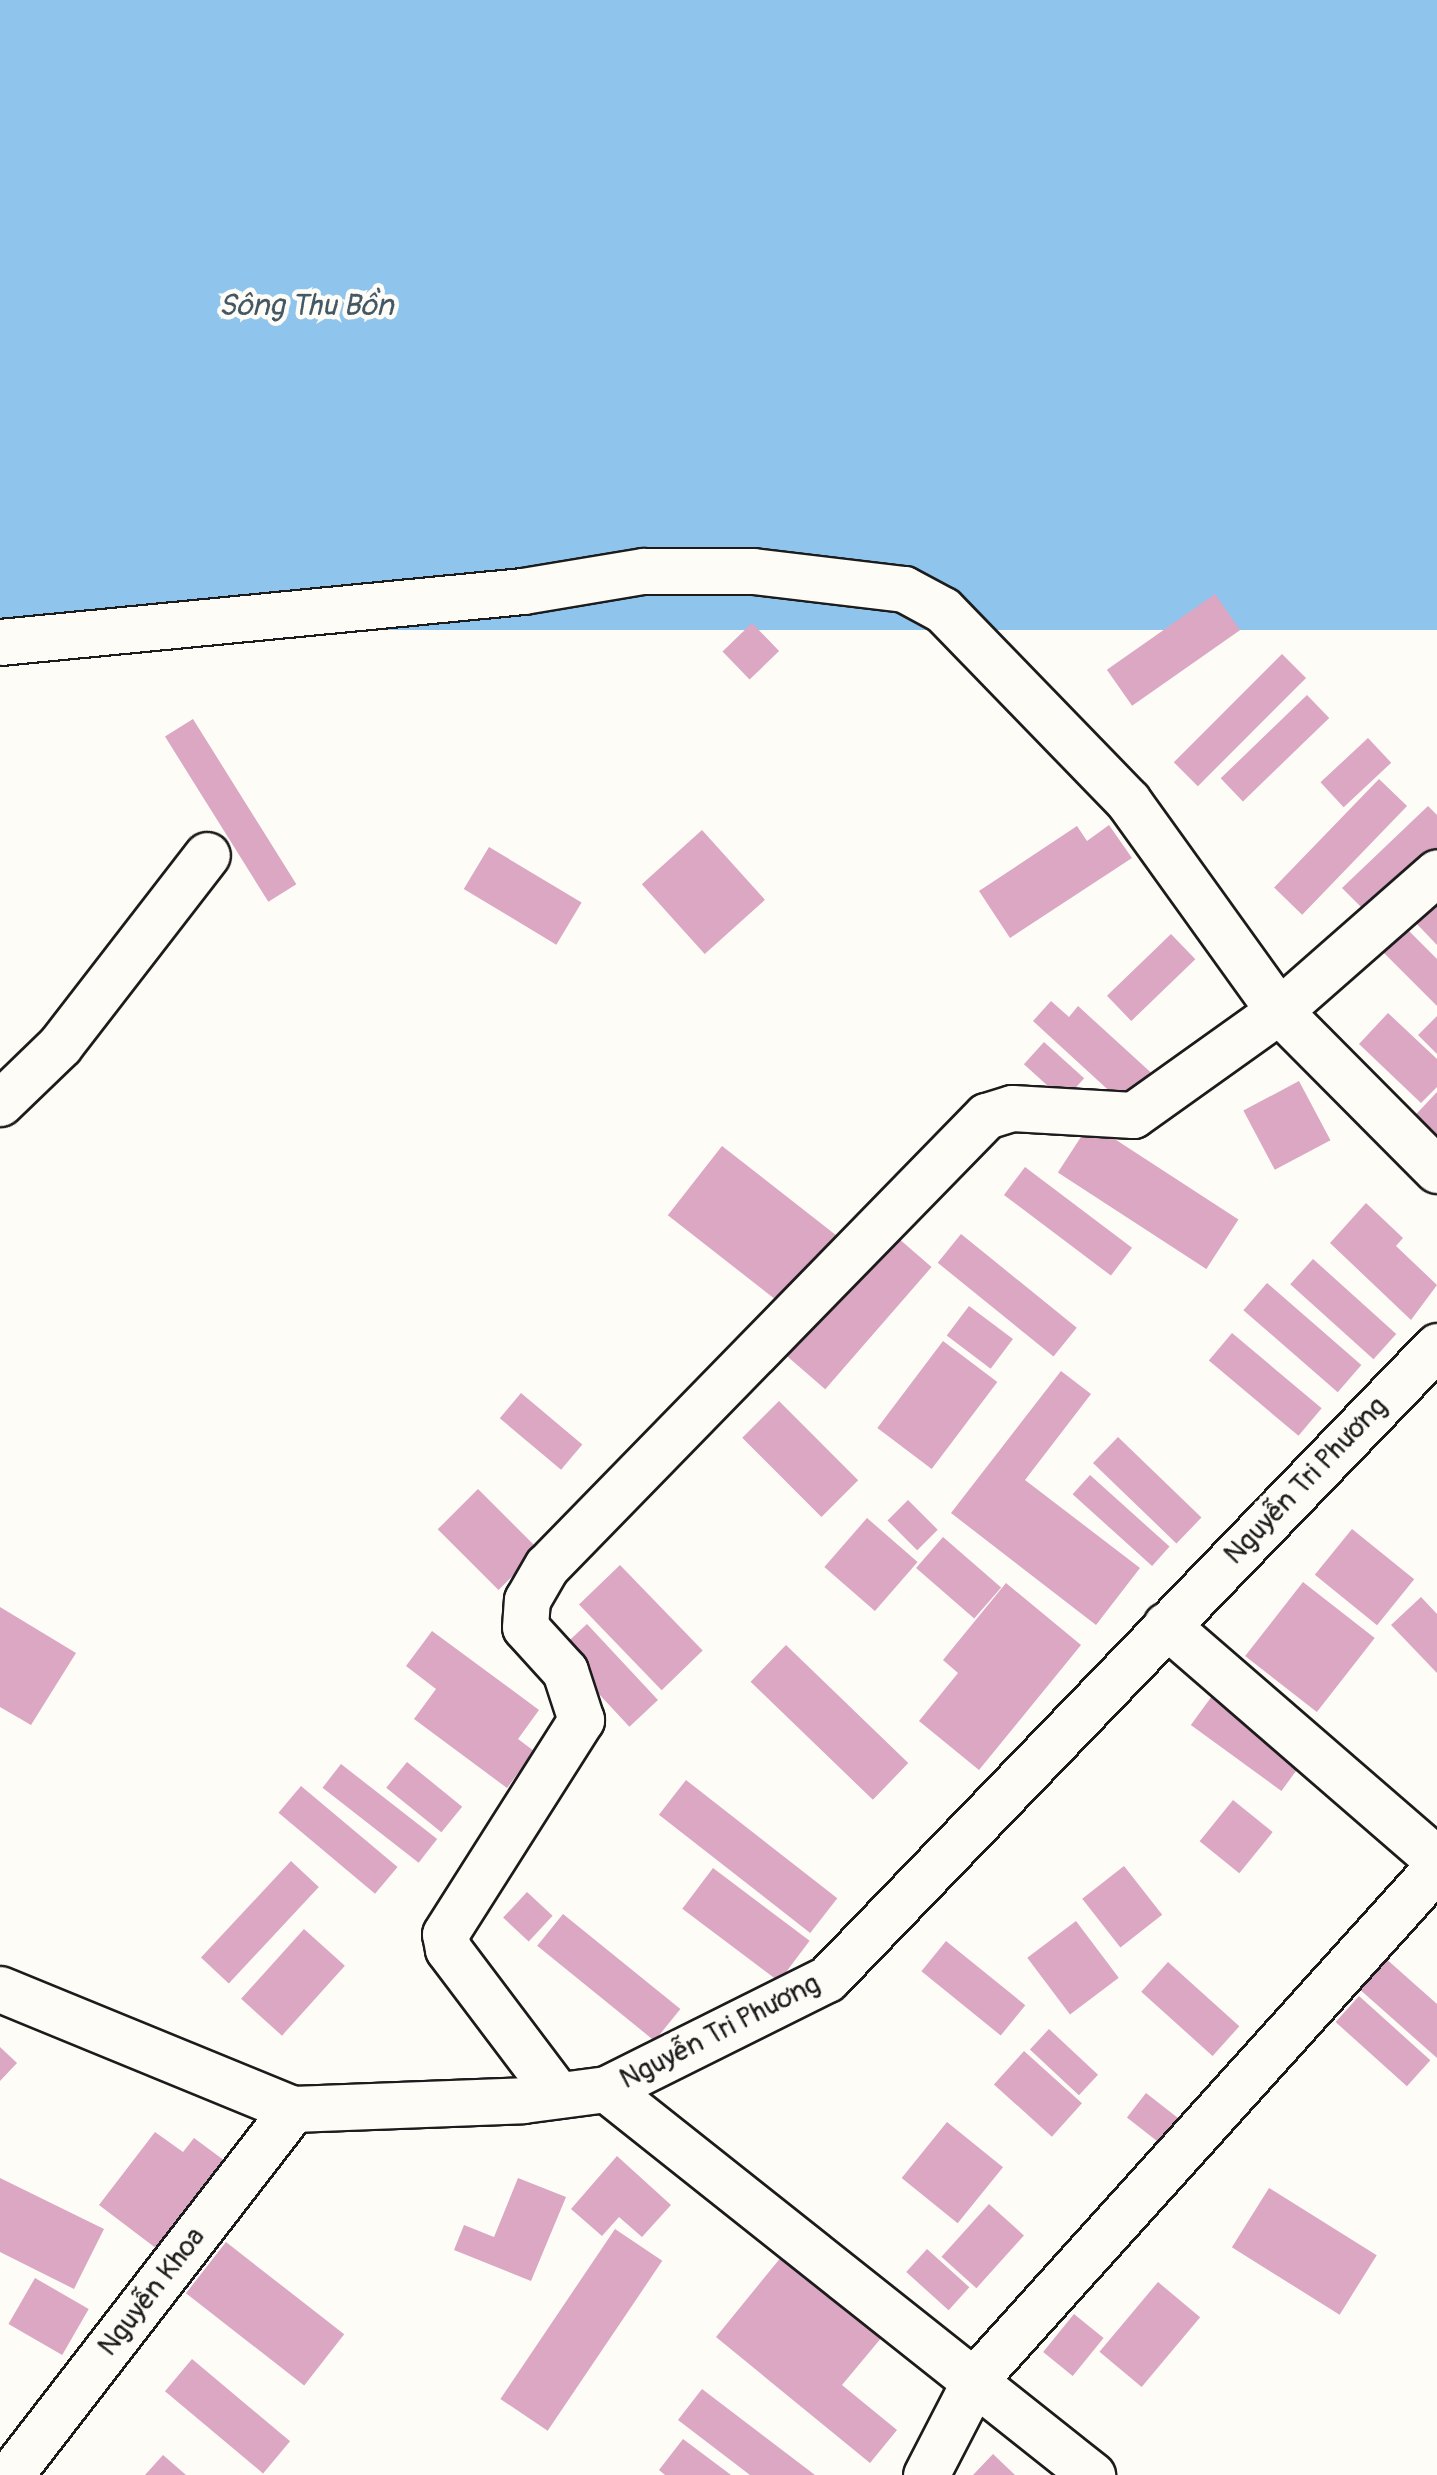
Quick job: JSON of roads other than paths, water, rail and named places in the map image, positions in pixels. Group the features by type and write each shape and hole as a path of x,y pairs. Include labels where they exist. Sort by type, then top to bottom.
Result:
{"street":[{"path":"0,642 523,591 643,572 753,571 904,589 943,610 1128,802 1278,1011 1437,1170"},
{"path":"0,1104 60,1045 207,855"},
{"path":"558,2094 446,1942 447,1924 581,1720 566,1671 525,1627 536,1584 986,1116 1012,1108 1133,1115 1278,1011 1437,872"},
{"name":"Nguyễn Tri Phương","path":"0,1989 293,2109 606,2090 827,1979 1437,1346"},
{"path":"926,2475 976,2378 1437,1864 1166,1625"},
{"path":"606,2090 976,2378 1092,2475"},
{"name":"Nguyễn Khoa","path":"10,2475 293,2109"}],"water":[{"name":"Sông Thu Bồn","path":"0,0 1437,0 1437,630 0,630"}]}
